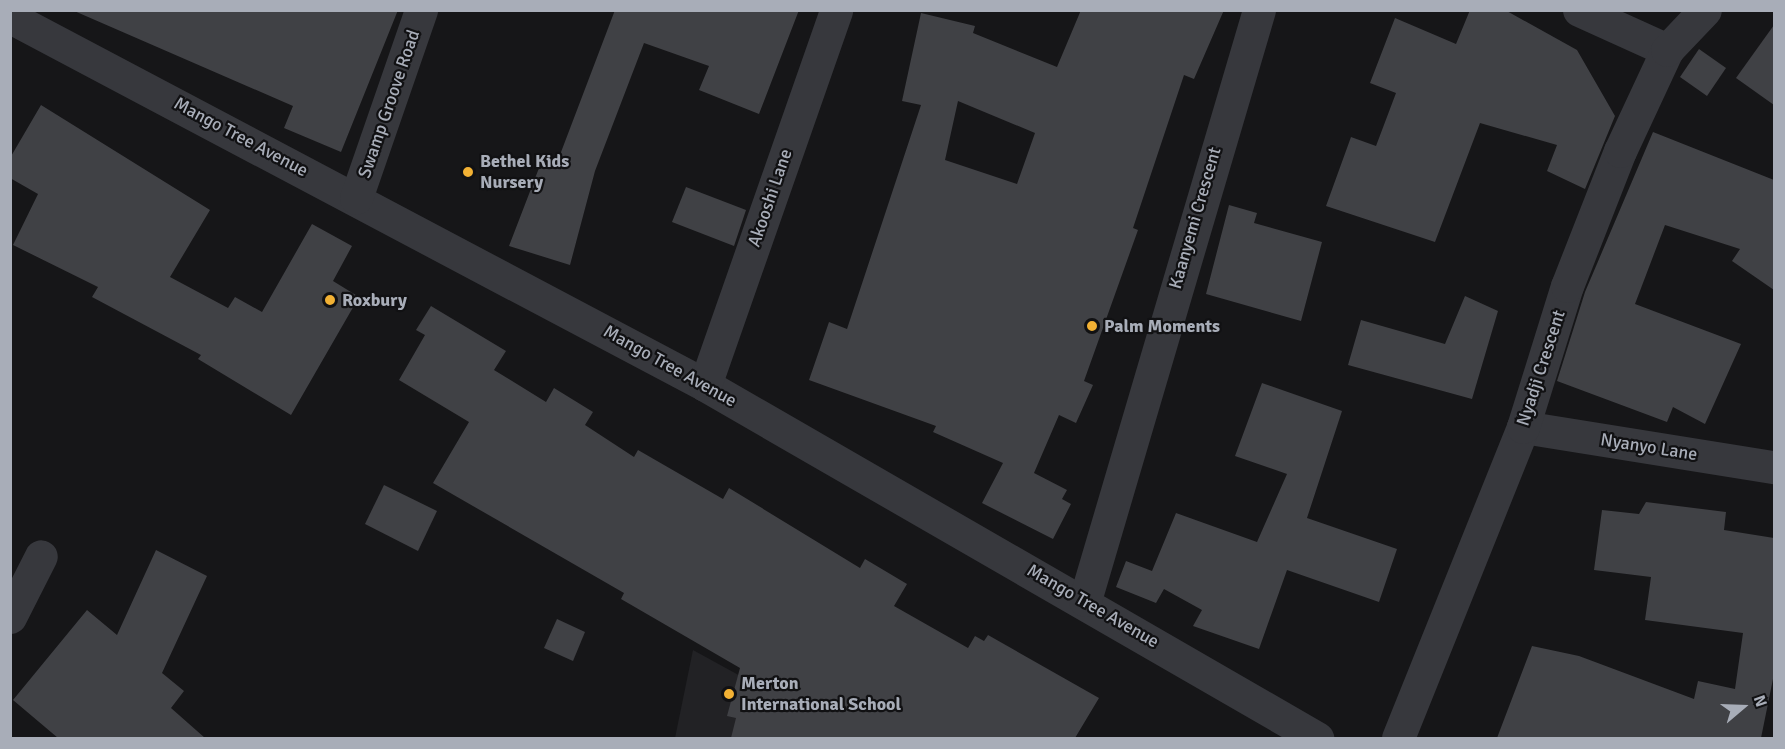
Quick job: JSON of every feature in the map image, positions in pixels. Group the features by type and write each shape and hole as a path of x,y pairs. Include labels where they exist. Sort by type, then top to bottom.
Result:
{"street":[{"name":"Swamp Groove Road","path":"356,198 422,10"},
{"name":"Akooshi Lane","path":"705,384 836,10"},
{"name":"Kaanyemi Crescent","path":"1085,600 1259,10"},
{"path":"1579,10 1667,50"},
{"name":"Nyadji Crescent","path":"1398,738 1523,427 1568,286 1620,151 1667,50 1706,10"},
{"name":"Mango Tree Avenue","path":"19,17 705,384 1085,600 1317,738"},
{"name":"Nyanyo Lane","path":"1523,427 1774,467"},
{"path":"10,617 41,556"}],"shaded area":[{"name":"Merton International School","path":"693,650 853,738 675,738"}],"building":[{"path":"72,10 398,10 341,152 284,128 293,106"},
{"path":"615,10 799,10 759,114 699,90 709,66 644,43 595,171 570,265 509,246 544,155 558,160"},
{"path":"1081,10 1224,10 1194,79 1184,75 1133,228 1138,230 1084,381 1093,385 1076,423 1059,415 1034,473 1067,490 1062,499 1071,504 1053,539 982,503 1003,463 933,432 936,426 809,380 829,322 847,329 921,105 902,101 921,13 975,26 973,33 1057,67","holes":["958,101 1035,133 1017,184 945,160"]},
{"path":"1470,10 1505,10 1577,50 1615,116 1585,189 1547,171 1557,145 1480,123 1435,242 1326,206 1351,137 1376,146 1396,93 1370,83 1395,18 1456,44"},
{"path":"1774,25 1774,105 1736,78"},
{"path":"1699,49 1726,68 1707,96 1680,77"},
{"path":"41,105 210,210 170,277 228,308 235,297 262,312 312,224 352,246 333,281 359,297 291,415 198,359 201,355 92,297 98,287 13,245 38,194 10,178 10,158"},
{"path":"1653,132 1774,180 1774,290 1732,261 1740,249 1665,225 1635,304 1741,344 1705,424 1673,407 1667,422 1557,381 1585,292"},
{"path":"686,187 746,210 734,246 672,222"},
{"path":"1229,205 1257,213 1254,223 1322,242 1301,321 1206,294"},
{"path":"1465,296 1498,311 1472,399 1348,365 1361,320 1445,344"},
{"path":"431,306 506,351 494,370 546,402 554,388 593,412 585,425 634,457 638,450 723,499 729,488 860,568 865,559 907,584 894,606 968,648 975,636 984,641 988,635 1099,698 1075,738 731,738 736,718 727,716 740,668 621,599 624,593 433,483 469,422 399,380 425,335 416,330"},
{"path":"1262,383 1342,411 1307,518 1397,549 1379,602 1287,570 1259,649 1193,626 1202,610 1164,589 1156,603 1116,587 1126,561 1152,571 1176,513 1257,542 1287,474 1235,456"},
{"path":"384,485 437,511 418,551 365,524"},
{"path":"1646,502 1726,512 1724,530 1774,538 1774,674 1761,738 1497,738 1532,646 1579,656 1694,699 1698,681 1735,689 1743,633 1645,620 1651,577 1594,570 1602,510 1639,514"},
{"path":"156,550 207,576 162,673 184,691 171,708 205,738 58,738 13,700 87,610 117,635"},
{"path":"557,619 585,632 573,661 544,648"}],"place":[{"name":"Bethel Kids Nursery","path":"468,172"},
{"name":"Roxbury","path":"330,300"},
{"name":"Palm Moments","path":"1092,326"},
{"name":"Merton International School","path":"729,694"}]}
